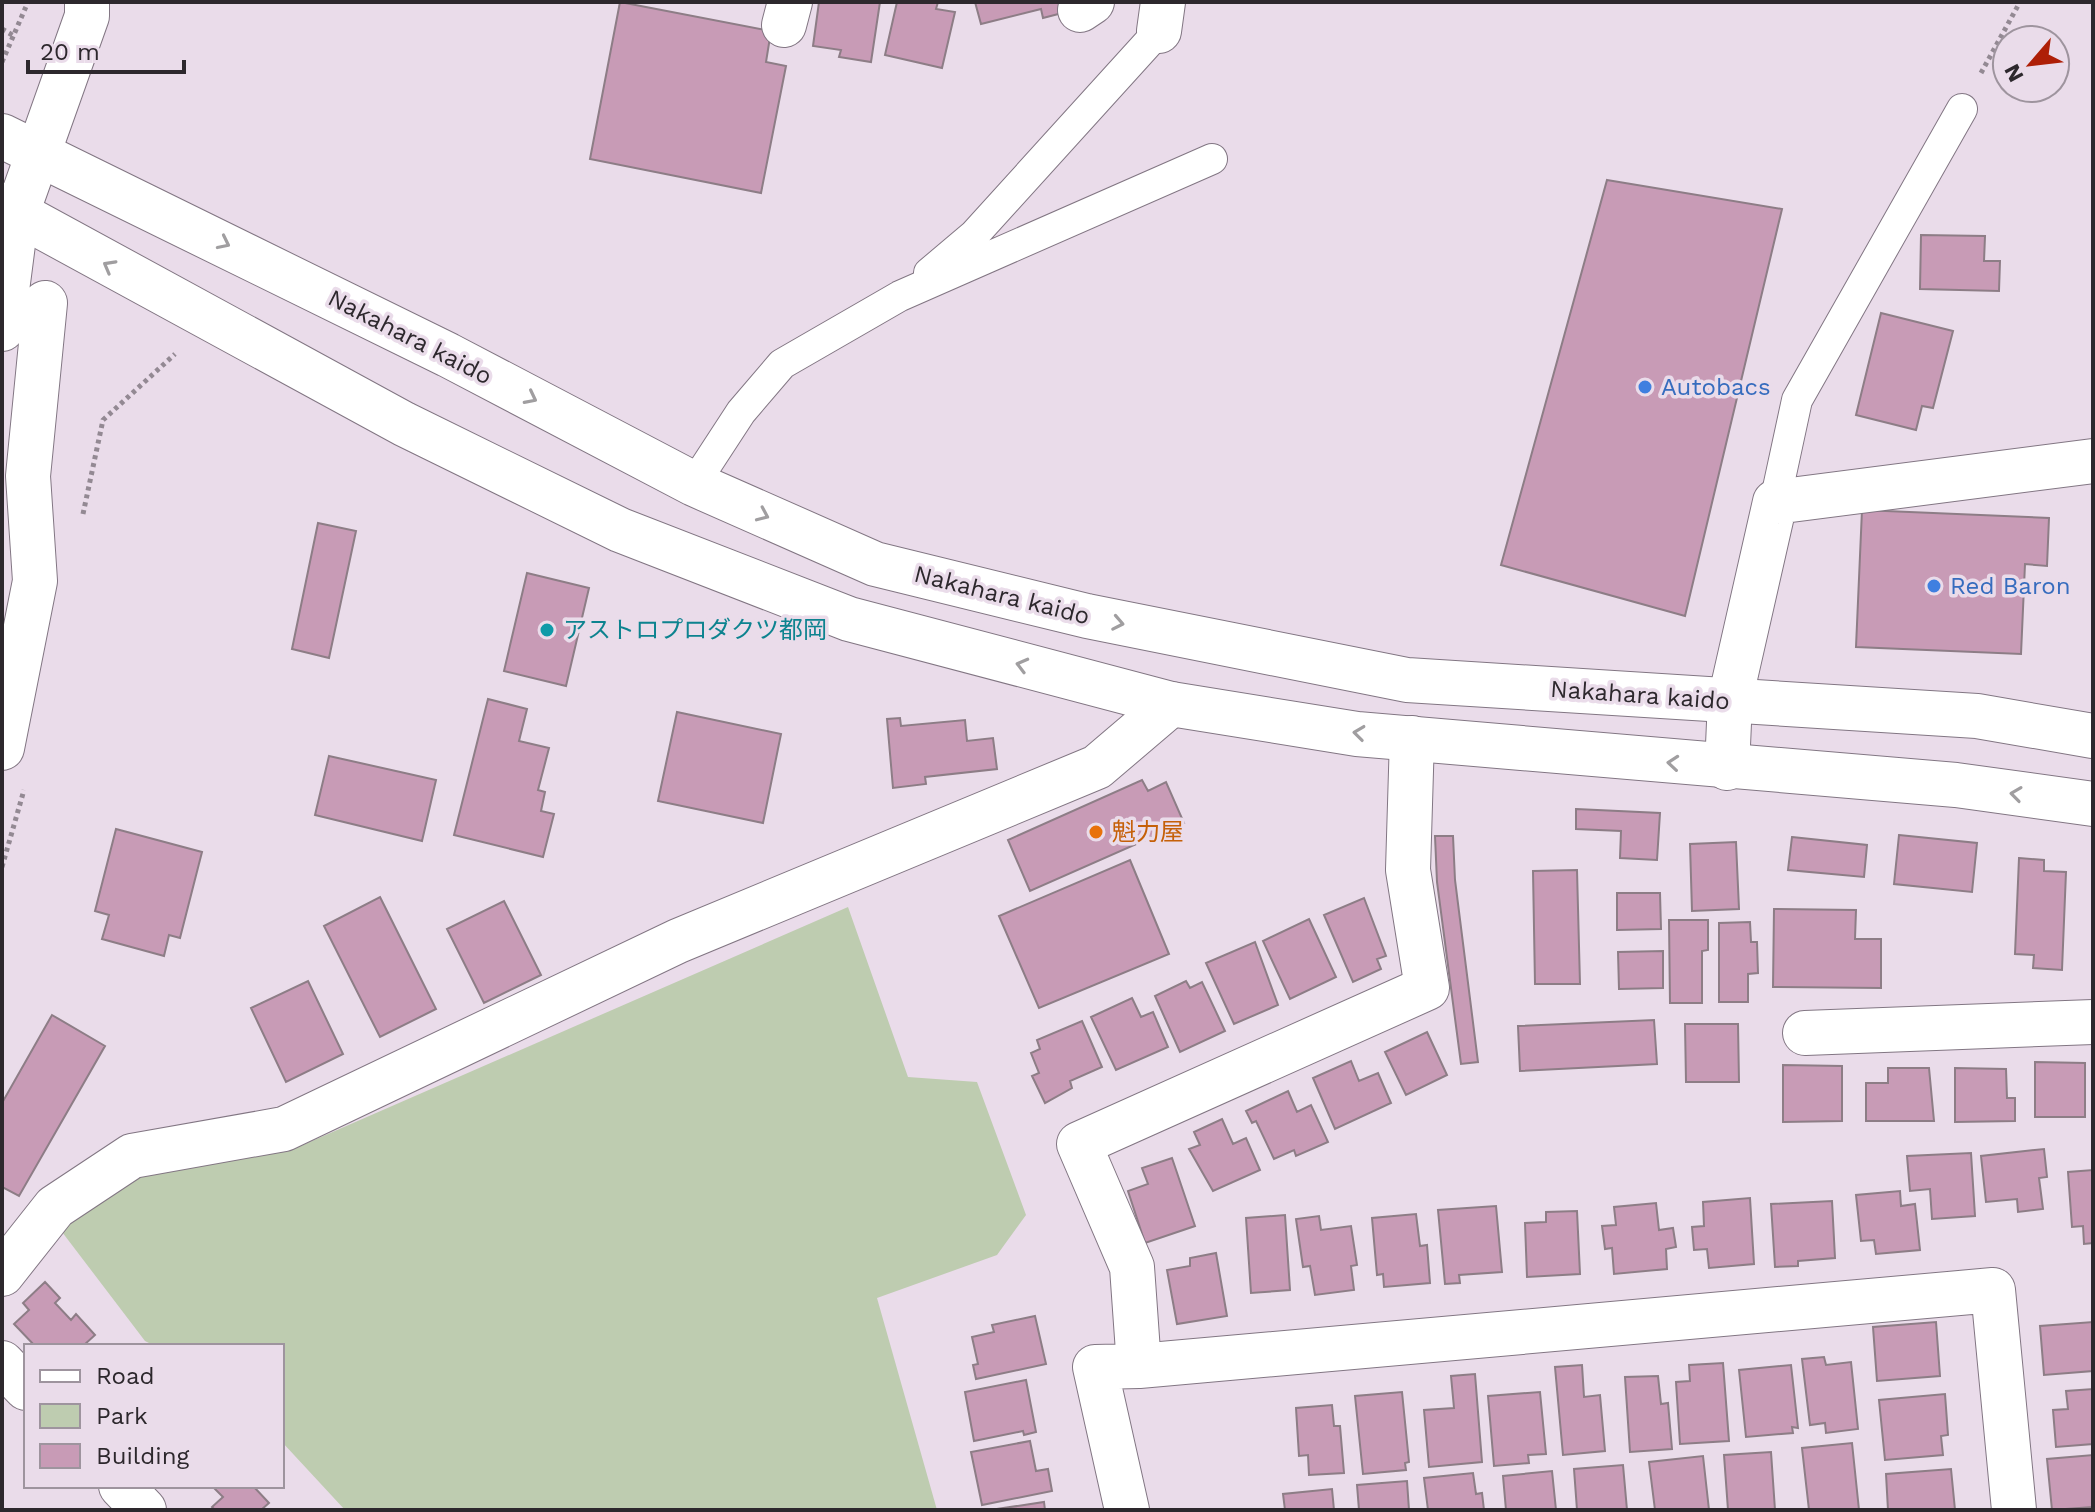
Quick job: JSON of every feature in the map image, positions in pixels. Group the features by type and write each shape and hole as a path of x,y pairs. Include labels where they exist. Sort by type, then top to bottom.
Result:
{"street":[{"path":"2,329 10,209 36,152 87,16 87,2"},
{"name":"Nakahara kaido","path":"36,152 448,355 694,484 875,564 1102,620 1407,680 1977,716 2093,736"},
{"path":"10,209 151,289 404,424 620,530 849,619 1171,704 1357,734 1727,768 1956,785 2093,804"},
{"path":"2,748 35,581 28,476 45,303"},
{"path":"1727,768 1730,700 1775,502 2093,461"},
{"path":"2,1274 55,1207 132,1156 284,1129 678,941 1097,767 1171,704"},
{"path":"1139,1366 1132,1267 1079,1144 1427,988 1408,870 1412,738"},
{"path":"1805,1033 2093,1022"},
{"path":"1127,1510 1095,1367 1139,1366 1993,1290 2014,1510"},
{"path":"2,1363 24,1386"},
{"path":"123,1488 144,1510"}],"lane":[{"path":"900,296 974,235 1161,16"},
{"path":"1775,502 1797,400 1962,109"},
{"path":"694,484 741,412 782,364 900,296 1212,159"}],"path":[{"path":"2,62 28,2"},
{"path":"1962,109 2020,2"},
{"path":"2,29 14,36"}],"green space":[{"path":"848,907 908,1077 977,1082 1026,1215 997,1255 877,1298 937,1510 345,1510 284,1444 284,1344 151,1344 145,1341 59,1228 153,1168 289,1151"}],"building":[{"path":"620,2 771,31 766,62 786,66 761,193 590,159"},
{"path":"819,2 880,2 871,62 839,57 841,50 813,46"},
{"path":"897,2 938,2 936,9 955,12 942,68 885,55"},
{"path":"975,2 1068,2 1070,11 1043,18 1041,9 981,24"},
{"name":"Autobacs","path":"1607,180 1782,209 1685,616 1501,565"},
{"path":"1921,235 1985,236 1984,261 2000,261 1999,291 1920,289"},
{"path":"1881,313 1953,331 1933,408 1922,406 1916,430 1856,415"},
{"path":"1862,510 2049,518 2047,566 2025,564 2021,654 1856,647"},
{"path":"318,523 356,531 329,658 292,649"},
{"name":"アストロプロダクツ都岡","path":"527,573 589,588 566,686 504,671"},
{"path":"488,699 527,709 519,741 549,748 538,790 545,792 541,811 554,814 543,857 454,835"},
{"path":"677,712 781,734 763,823 658,801"},
{"path":"900,718 901,726 965,720 967,741 993,738 997,769 925,777 926,784 893,788 887,719"},
{"path":"329,756 436,780 422,841 315,815"},
{"name":"魁力屋","path":"1142,780 1148,791 1166,782 1184,823 1030,891 1008,840"},
{"path":"1576,809 1660,813 1657,860 1620,858 1621,831 1576,829"},
{"path":"116,829 202,852 180,938 169,935 164,956 102,939 109,915 95,911"},
{"path":"1899,835 1977,843 1972,892 1894,884"},
{"path":"1435,836 1453,836 1455,880 1478,1062 1461,1064 1437,882"},
{"path":"1792,837 1867,845 1864,877 1788,870"},
{"path":"1736,842 1739,909 1692,911 1690,844"},
{"path":"2019,858 2044,860 2044,871 2066,872 2062,970 2033,968 2034,955 2015,954"},
{"path":"1130,860 1169,954 1039,1008 999,916"},
{"path":"1577,870 1580,984 1535,984 1533,871"},
{"path":"1617,893 1660,893 1661,929 1617,930"},
{"path":"380,897 436,1009 380,1037 324,926"},
{"path":"1364,898 1386,956 1377,959 1381,969 1353,982 1324,915"},
{"path":"504,901 541,975 484,1003 447,929"},
{"path":"1774,909 1856,910 1855,939 1881,939 1881,988 1773,987"},
{"path":"1309,919 1336,977 1290,999 1263,941"},
{"path":"1669,920 1708,920 1708,950 1702,951 1702,1003 1670,1003"},
{"path":"1750,922 1751,942 1757,942 1758,973 1748,974 1748,1002 1719,1002 1719,923"},
{"path":"1255,942 1278,1005 1234,1024 1206,963"},
{"path":"1663,951 1663,988 1619,989 1618,952"},
{"path":"308,981 343,1054 286,1082 251,1008"},
{"path":"1186,981 1190,988 1202,982 1225,1031 1180,1052 1155,996"},
{"path":"1132,998 1141,1017 1153,1012 1168,1047 1116,1070 1091,1017"},
{"path":"52,1015 105,1046 19,1196 2,1187 2,1103"},
{"path":"1654,1020 1657,1064 1520,1071 1518,1026"},
{"path":"1082,1021 1102,1067 1070,1081 1072,1088 1045,1103 1032,1076 1039,1073 1031,1053 1040,1049 1037,1040"},
{"path":"1685,1024 1738,1024 1739,1082 1686,1082"},
{"path":"1427,1032 1447,1075 1406,1095 1385,1052"},
{"path":"1351,1061 1359,1081 1378,1073 1391,1103 1335,1129 1313,1078"},
{"path":"2035,1062 2085,1063 2085,1117 2035,1117"},
{"path":"1783,1065 1842,1066 1842,1121 1783,1122"},
{"path":"1888,1068 1929,1068 1934,1121 1866,1121 1866,1083 1888,1083"},
{"path":"1955,1068 2006,1069 2007,1098 2015,1098 2015,1121 1955,1122"},
{"path":"1288,1091 1297,1112 1311,1105 1328,1142 1296,1156 1294,1150 1274,1159 1256,1121 1252,1123 1246,1111"},
{"path":"1222,1119 1233,1144 1246,1138 1260,1170 1213,1191 1189,1149 1200,1145 1194,1132"},
{"path":"2044,1149 2047,1177 2039,1178 2043,1209 2018,1212 2017,1199 1986,1202 1981,1156"},
{"path":"1971,1153 1975,1216 1932,1219 1930,1189 1910,1191 1907,1156"},
{"path":"1172,1158 1195,1226 1145,1243 1128,1191 1148,1184 1142,1168"},
{"path":"2093,1170 2093,1243 2084,1244 2083,1226 2072,1227 2068,1172"},
{"path":"1900,1191 1901,1206 1915,1204 1920,1250 1876,1254 1874,1240 1861,1241 1856,1195"},
{"path":"1750,1198 1754,1264 1709,1268 1707,1249 1694,1250 1692,1227 1704,1226 1703,1202"},
{"path":"1832,1201 1835,1258 1798,1261 1798,1266 1775,1267 1771,1204"},
{"path":"1656,1203 1659,1230 1673,1228 1676,1247 1666,1249 1667,1269 1614,1274 1612,1248 1605,1249 1602,1226 1616,1225 1614,1207"},
{"path":"1496,1206 1502,1272 1459,1275 1460,1283 1445,1284 1438,1210"},
{"path":"1577,1211 1580,1274 1527,1277 1525,1223 1546,1222 1546,1212"},
{"path":"1416,1214 1420,1246 1427,1245 1430,1283 1384,1287 1383,1274 1377,1275 1372,1218"},
{"path":"1285,1215 1290,1290 1251,1293 1246,1218"},
{"path":"1319,1216 1321,1230 1351,1226 1357,1265 1351,1266 1354,1290 1315,1295 1310,1266 1303,1267 1296,1219"},
{"path":"1216,1253 1227,1316 1177,1324 1167,1270 1190,1266 1190,1258"},
{"path":"45,1282 60,1298 55,1303 71,1320 76,1314 95,1335 85,1344 33,1344 14,1324 29,1310 23,1303"},
{"path":"1035,1316 1046,1364 976,1379 973,1365 978,1364 972,1337 994,1332 992,1325"},
{"path":"1936,1322 1940,1376 1877,1381 1873,1327"},
{"path":"2093,1322 2093,1371 2044,1375 2040,1326"},
{"path":"1824,1357 1826,1365 1851,1362 1858,1429 1826,1433 1825,1423 1810,1425 1802,1359"},
{"path":"1723,1363 1729,1441 1680,1444 1676,1382 1690,1381 1689,1365"},
{"path":"1582,1365 1584,1397 1600,1395 1605,1451 1563,1455 1555,1367"},
{"path":"1791,1365 1798,1428 1792,1427 1793,1433 1746,1437 1739,1370"},
{"path":"1475,1374 1482,1462 1429,1467 1424,1410 1454,1408 1451,1376"},
{"path":"1658,1376 1661,1404 1668,1403 1672,1449 1630,1452 1625,1377"},
{"path":"1026,1380 1036,1432 1024,1435 1023,1431 974,1441 965,1392"},
{"path":"2093,1389 2093,1444 2056,1447 2053,1410 2068,1409 2066,1391"},
{"path":"1402,1392 1409,1462 1405,1463 1406,1470 1363,1474 1355,1396"},
{"path":"1540,1392 1546,1454 1528,1455 1529,1463 1494,1466 1488,1396"},
{"path":"1945,1394 1948,1435 1941,1436 1943,1455 1885,1460 1879,1400"},
{"path":"1332,1405 1334,1426 1340,1426 1344,1473 1309,1475 1308,1455 1299,1456 1296,1408"},
{"path":"1030,1441 1036,1471 1048,1469 1052,1491 982,1505 971,1452"},
{"path":"1852,1443 1859,1510 1809,1510 1802,1448"},
{"path":"1771,1452 1775,1510 1728,1510 1724,1455"},
{"path":"2093,1455 2093,1507 2052,1510 2047,1459"},
{"path":"1703,1456 1709,1510 1655,1510 1649,1462"},
{"path":"1623,1465 1627,1510 1577,1510 1574,1469"},
{"path":"1951,1469 1955,1510 1888,1510 1886,1474"},
{"path":"1552,1471 1556,1510 1506,1510 1503,1476"},
{"path":"1473,1473 1476,1494 1482,1493 1484,1510 1428,1510 1424,1478"},
{"path":"1407,1481 1409,1510 1359,1510 1357,1485"},
{"path":"214,1488 255,1488 269,1503 261,1510 215,1510 212,1507 223,1497"},
{"path":"1332,1489 1334,1510 1285,1510 1283,1494"},
{"path":"1044,1502 1045,1510 997,1509"}],"place":[{"name":"Autobacs","path":"1645,387"},
{"name":"Red Baron","path":"1934,586"},
{"name":"アストロプロダクツ都岡","path":"547,630"},
{"name":"魁力屋","path":"1096,832"}]}
